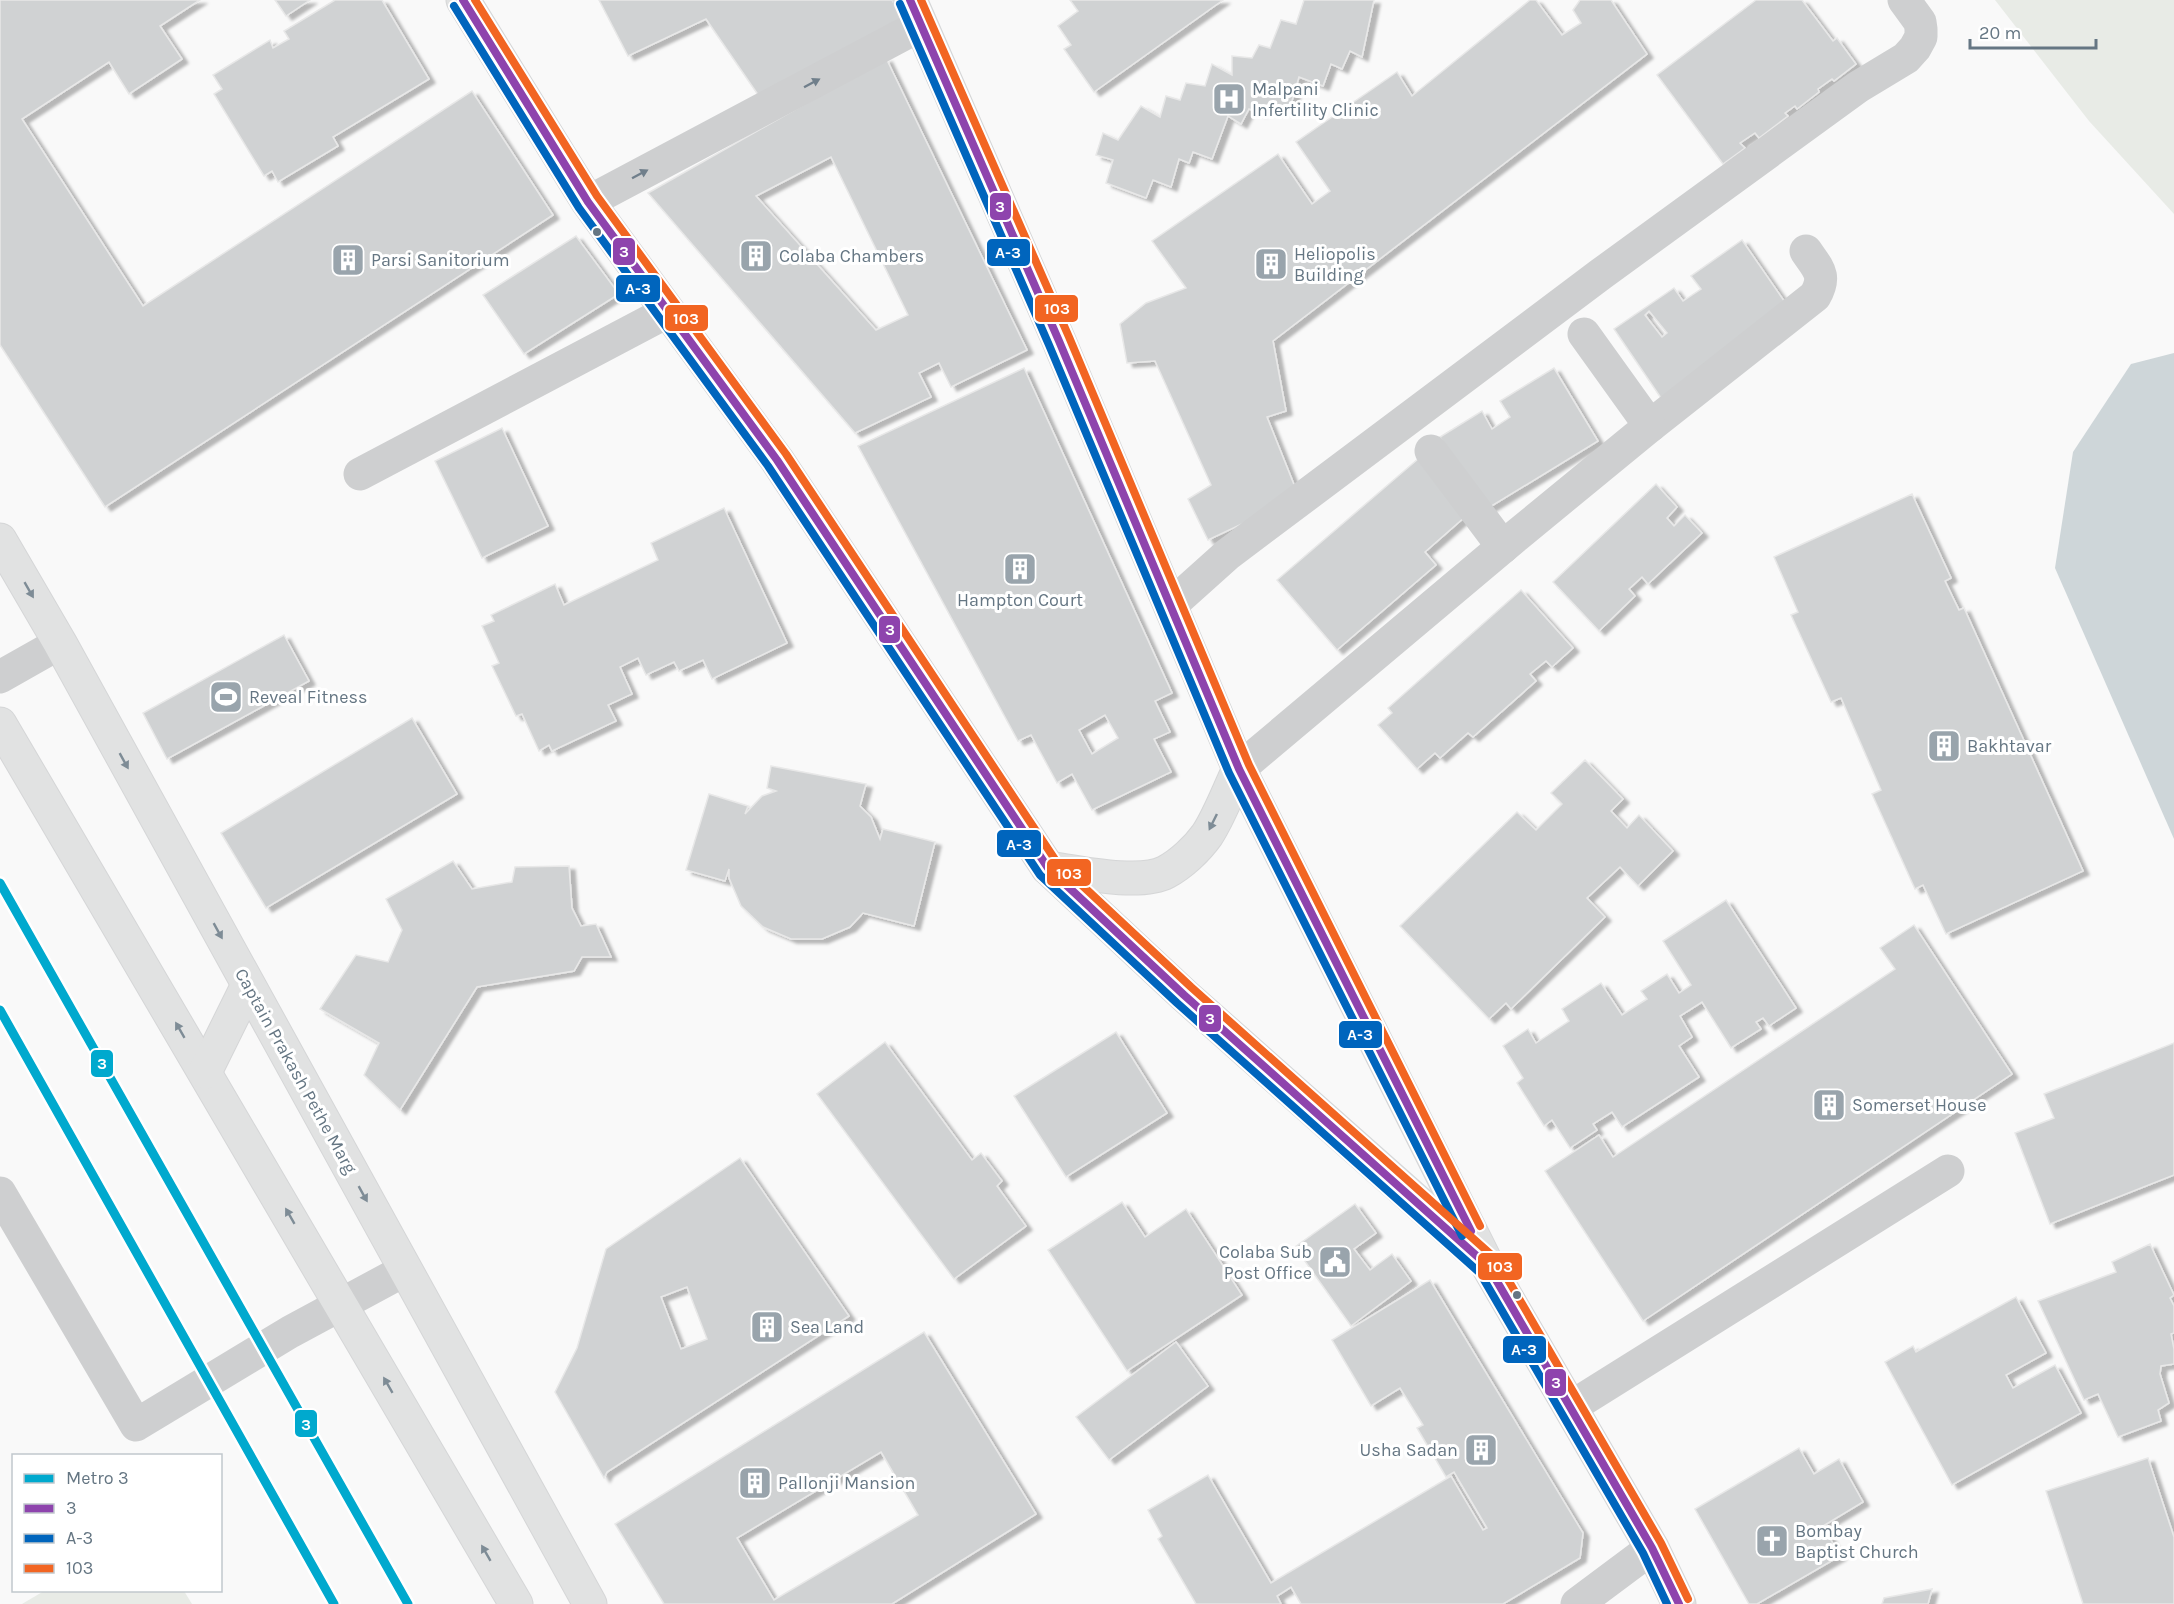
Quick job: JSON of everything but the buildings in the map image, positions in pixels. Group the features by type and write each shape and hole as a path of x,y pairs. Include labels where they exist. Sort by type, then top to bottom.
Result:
{"main road":[{"path":"463,0 588,202 777,460 1048,868 1184,995 1488,1266"},
{"path":"916,13 1059,340 1239,770 1488,1266 1652,1548 1679,1604"},
{"name":"Captain Prakash Pethe Marg","path":"0,540 60,643 590,1604"},
{"path":"0,724 516,1604"},
{"path":"1048,868 1136,878 1165,873 1187,857 1207,835 1239,770"},
{"path":"205,1072 248,986"}],"street":[{"path":"1170,606 1228,554 1601,274 1858,87 1906,58 1921,37 1921,29 1920,21 1904,0"},
{"path":"588,202 916,13"},
{"path":"1239,770 1650,426 1815,296 1821,285 1821,274 1806,251"},
{"path":"360,474 667,312"},
{"path":"1584,334 1650,426"},
{"path":"1431,451 1503,547"},
{"path":"0,677 60,643"},
{"path":"1571,1407 1948,1171"},
{"path":"0,1193 136,1425 290,1332 405,1270"},
{"path":"1577,1604 1652,1548"}],"shaded area":[{"path":"1995,0 2174,0 2174,214 2089,121"},
{"path":"2174,353 2174,839 2055,568 2073,452 2131,364"},
{"path":"42,1592 185,1592 192,1604 22,1604"}],"metro line":[{"name":"3","path":"0,883 408,1604"},
{"name":"3","path":"0,1010 334,1604"}],"transit line":[{"name":"3","path":"463,0 588,202 777,460 1048,868 1184,995 1488,1266 1652,1548 1679,1604"},
{"name":"103","path":"475,0 597,196 786,454 1056,861 1191,987 1496,1259 1661,1543 1688,1599"},
{"name":"3","path":"910,0 1059,341 1239,769 1471,1231"},
{"name":"103","path":"921,0 1069,337 1249,765 1480,1226"},
{"name":"A-3","path":"900,4 1049,345 1229,773 1462,1236"},
{"name":"A-3","path":"454,6 579,208 768,466 1040,875 1177,1003 1480,1273 1643,1553 1667,1604"}],"place":[{"name":"Malpani Infertility Clinic","path":"1229,99"},
{"name":"Colaba Chambers","path":"756,256"},
{"name":"Parsi Sanitorium","path":"348,260"},
{"name":"Heliopolis Building","path":"1271,264"},
{"name":"Hampton Court","path":"1020,569"},
{"name":"Reveal Fitness","path":"226,697"},
{"name":"Bakhtavar","path":"1944,746"},
{"name":"Somerset House","path":"1829,1105"},
{"name":"Colaba Sub Post Office","path":"1335,1262"},
{"name":"Sea Land","path":"767,1327"},
{"name":"Usha Sadan","path":"1481,1450"},
{"name":"Pallonji Mansion","path":"755,1483"},
{"name":"Bombay Baptist Church","path":"1772,1541"}]}
